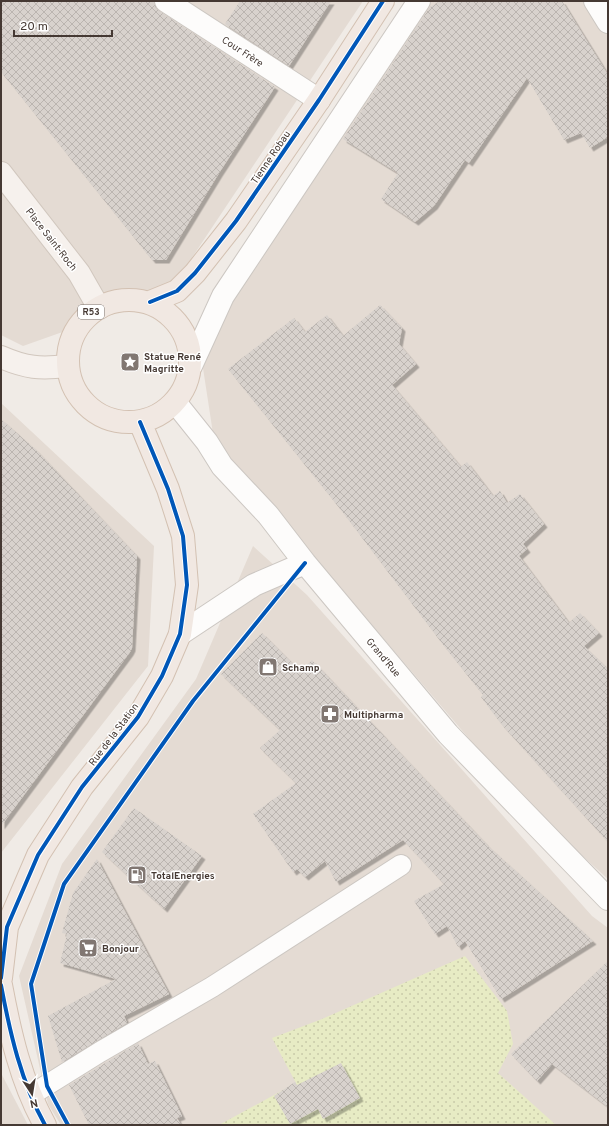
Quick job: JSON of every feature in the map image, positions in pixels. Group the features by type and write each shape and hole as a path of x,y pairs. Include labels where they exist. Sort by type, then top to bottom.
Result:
{"main road":[{"name":"Tienne Robau","path":"150,302 177,291 195,273 236,221 319,100 383,1"},
{"name":"Place Saint-Roch","path":"1,172 79,272 99,308"},
{"name":"R53","path":"129,299 150,302 167,312 181,327 189,345 191,366 186,385 175,402 159,415 140,422 119,422 100,415 84,403 73,386 67,366 69,346 77,327 91,313 99,308 109,303 129,299"},
{"path":"1,357 16,364 41,369 67,366"},
{"name":"Rue de la Station","path":"1,978 7,927 35,860 82,787 138,717 162,676 180,634 187,585 182,536 168,489 140,422"},
{"path":"1,985 11,1036 31,1095 45,1125"}],"street":[{"name":"Cour Frère","path":"166,1 319,100"},
{"path":"191,366 223,296 419,1"},
{"path":"595,1 608,22"},
{"name":"Grand'Rue","path":"175,402 207,442 222,466 268,515 305,563 448,734 608,899"},
{"path":"180,634 254,585 305,563"}],"lane":[{"path":"31,1095 100,1052 212,987 401,865"}],"shaded area":[{"path":"1,1 363,1 167,295 23,346 1,335"},
{"path":"427,1 608,1 608,879 524,803 214,440 201,355 252,268"},
{"path":"1,403 154,546 148,666 1,853"},
{"path":"253,546 307,595 592,916 608,928 608,1125 61,1125 48,1104 19,976 62,864 196,679"},
{"path":"1,1073 28,1125 1,1125"}],"green space":[{"path":"465,956 507,1011 513,1044 498,1073 556,1125 219,1125 296,1083 272,1038 322,1019"}],"building":[{"path":"1,1 154,1 155,7 159,11 275,87 219,173 166,260 152,260 1,72"},
{"path":"240,1 331,1 289,66 225,24"},
{"path":"440,1 562,1 608,75 608,137 590,148 581,133 564,140 527,78 469,163 465,160 434,206 415,222 381,199 398,173 343,139 430,7"},
{"path":"380,305 402,328 399,344 416,364 392,385 461,467 467,462 493,496 500,491 507,503 520,494 544,524 523,544 527,549 519,556 569,623 580,613 599,633 584,646 608,669 608,842 502,725 481,697 483,695 341,510 228,369 294,318 305,332 327,315 343,336"},
{"path":"1,419 36,450 137,556 132,648 130,652 1,826"},
{"path":"262,633 300,671 312,660 488,846 593,941 501,999 465,941 458,947 447,926 435,934 414,901 444,884 403,840 336,882 325,861 305,877 297,869 293,872 253,814 296,783 260,748 280,730 221,674"},
{"path":"134,808 202,856 164,909 102,852"},
{"path":"97,859 169,994 124,1016 127,1023 62,1062 48,1016 116,979 60,963 67,934 62,933 73,893"},
{"path":"608,961 608,1107 552,1064 537,1081 511,1054"},
{"path":"138,1043 148,1064 155,1061 182,1116 177,1118 181,1125 89,1125 69,1085"},
{"path":"341,1063 360,1098 323,1119 318,1109 290,1124 274,1096 295,1082 297,1085"}],"cycle path":[{"path":"150,302 177,291 195,273 236,221 319,100 383,1"},
{"path":"1,978 7,927 38,855 82,787 138,717 162,676 180,634 187,585 183,536 168,489 140,422"},
{"path":"68,1125 47,1086 31,984 64,884 193,701 305,563"},
{"path":"1,985 17,1057 29,1092 45,1125"}],"place":[{"name":"Statue René Magritte","path":"130,362"},
{"name":"Schamp","path":"268,667"},
{"name":"Multipharma","path":"330,714"},
{"name":"TotalEnergies","path":"137,875"},
{"name":"Bonjour","path":"88,948"}]}
